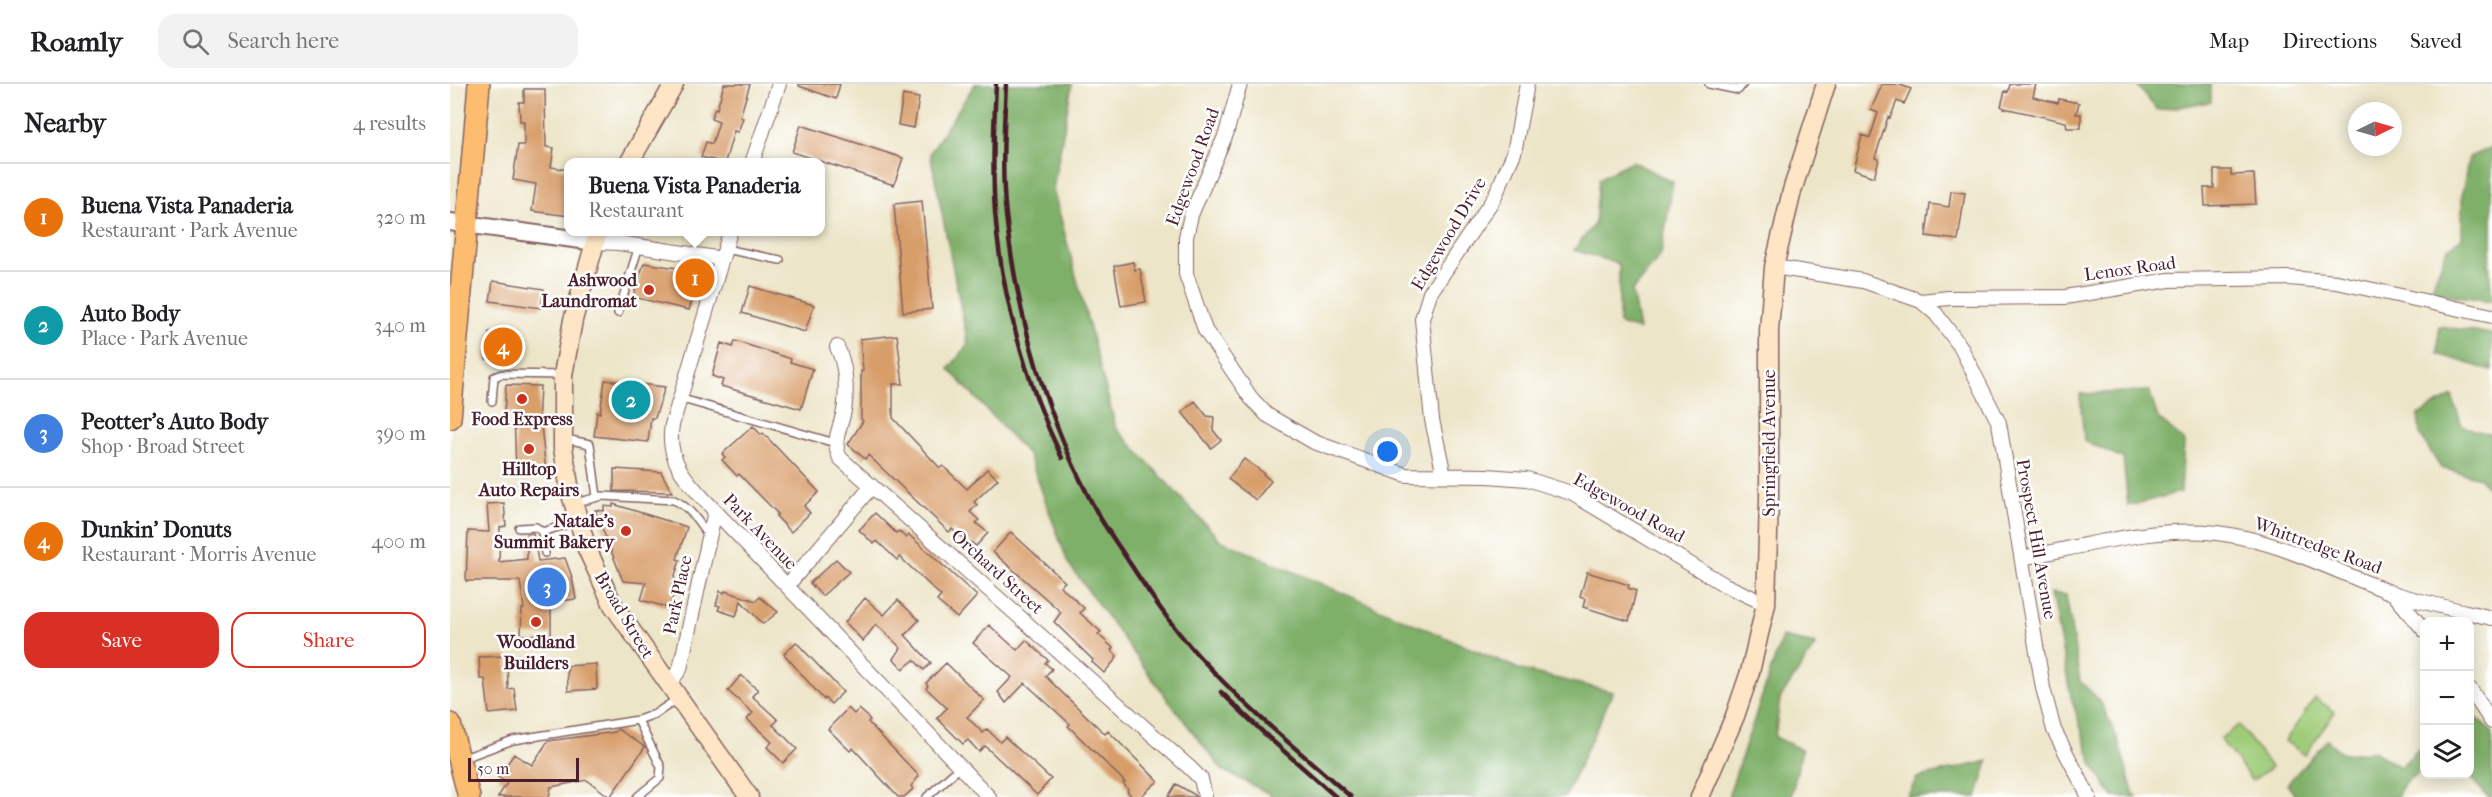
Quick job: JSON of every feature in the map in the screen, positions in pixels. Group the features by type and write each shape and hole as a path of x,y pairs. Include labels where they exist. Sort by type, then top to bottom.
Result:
{"main road":[{"path":"450,416 459,223 479,84"},
{"path":"631,158 674,84"},
{"name":"Springfield Avenue","path":"1700,797 1736,716 1750,672 1766,604 1769,500 1769,331 1774,267 1792,191 1826,84"},
{"name":"Broad Street","path":"597,237 573,320 563,375 563,438 573,503 587,549 614,605 749,797"},
{"path":"450,724 459,769 469,797"}],"street":[{"path":"753,158 778,84"},
{"name":"Edgewood Road","path":"1240,84 1226,134 1191,215 1186,237 1186,274 1205,330 1251,398 1266,415 1314,442 1406,475 1527,479 1571,493 1725,585 1766,604"},
{"name":"Edgewood Drive","path":"1444,475 1432,420 1422,319 1430,293 1498,189 1514,153 1527,84"},
{"path":"459,223 564,234"},
{"name":"Park Avenue","path":"728,236 670,435 673,458 679,471 989,797"},
{"path":"597,237 639,246 723,254"},
{"name":"Lenox Road","path":"1774,267 1863,281 1921,301 1949,298 2065,297 2169,280 2289,278 2337,282 2492,316"},
{"name":"Prospect Hill Avenue","path":"1921,301 1936,314 1960,346 1999,423 2043,688 2054,730 2089,797"},
{"path":"835,442 845,403 843,364 837,347"},
{"name":"Orchard Street","path":"835,442 840,458 1190,768 1201,779 1205,797"},
{"path":"787,586 872,486"},
{"name":"Park Place","path":"674,691 715,511"},
{"name":"Whittredge Road","path":"2022,558 2147,535 2216,533 2282,550 2393,593 2492,618"},
{"path":"2393,593 2420,625"},
{"path":"2474,695 2491,717"}],"lane":[{"path":"1709,84 1738,90 1743,84"},
{"path":"618,313 639,246"},
{"path":"723,254 780,260"},
{"path":"492,401 494,377 502,374 563,375"},
{"path":"679,398 835,442"},
{"path":"563,438 590,444 597,497"},
{"path":"573,503 597,497 674,500 682,503 709,536"},
{"path":"542,532 578,521"},
{"path":"519,528 536,527 542,532 545,553"},
{"path":"459,769 513,740 638,720 655,714 674,691"},
{"path":"637,797 660,778 661,768 638,720"},
{"path":"927,797 960,767"}],"green space":[{"path":"975,84 1072,84 1053,189 1116,428 1220,540 1521,670 1613,692 1565,797 1272,797 1222,770 1068,563 1029,456 949,369 968,344 930,153"},
{"path":"2136,84 2211,84 2211,102 2157,110"},
{"path":"2492,147 2492,246 2489,262 2492,301 2430,292 2447,249 2462,238 2462,193 2469,157"},
{"path":"1631,161 1673,182 1661,255 1632,291 1639,330 1619,324 1619,264 1574,250 1595,223 1599,179"},
{"path":"2439,326 2492,334 2492,371 2438,354"},
{"path":"2149,391 2158,418 2184,441 2181,492 2128,506 2123,458 2084,441 2080,394"},
{"path":"2452,396 2462,426 2492,435 2492,495 2480,478 2441,468 2420,435 2418,415"},
{"path":"2051,593 2066,595 2080,681 2100,701 2118,740 2133,792 2137,797 2113,797 2092,763 2071,697"},
{"path":"1782,637 1816,644 1780,699 1775,737 1802,750 1791,797 1728,797"},
{"path":"2315,698 2335,712 2305,755 2285,741"},
{"path":"2474,716 2492,732 2492,797 2488,797 2472,779 2474,779"},
{"path":"2239,725 2271,767 2252,781 2220,739"},
{"path":"2327,740 2343,754 2374,751 2400,767 2420,748 2420,772 2405,782 2397,797 2296,797 2287,784"},
{"path":"1988,761 1977,797 1907,797 1917,778"}],"building":[{"path":"724,84 750,84 740,117 743,118 738,132 734,131 726,158 701,157 706,142 712,144 719,122 711,119 715,108 717,109"},
{"path":"799,84 840,84 836,99 799,86"},
{"path":"1882,84 1898,84 1911,89 1904,104 1897,101 1890,118 1888,117 1875,158 1879,159 1874,177 1853,170 1862,135 1870,138 1878,113 1871,110"},
{"path":"2010,84 2036,84 2033,97 2058,103 2059,99 2079,103 2076,114 2081,114 2081,128 2067,128 2066,122 2004,108 2001,106 2005,91 2008,92"},
{"path":"524,89 545,89 546,147 554,148 551,167 564,169 564,215 532,211 536,184 513,180 518,145 524,145 524,121 520,121 519,102 524,102"},
{"path":"903,95 919,98 914,128 898,125"},
{"path":"801,125 903,158 894,185 825,163 825,158 811,158 792,152"},
{"path":"2214,170 2231,170 2231,175 2254,174 2256,204 2205,206 2204,188 2214,188"},
{"path":"1951,191 1965,193 1958,240 1926,236 1930,204 1949,207"},
{"path":"922,201 932,309 903,312 894,204"},
{"path":"1133,262 1135,270 1140,269 1146,302 1121,306 1114,266"},
{"path":"644,263 697,271 700,276 689,310 633,297"},
{"path":"493,281 544,289 541,308 490,301"},
{"path":"750,286 814,305 805,332 742,313"},
{"path":"489,332 519,335 517,361 486,359"},
{"path":"897,335 903,384 893,384 893,418 940,468 943,466 967,489 987,469 998,479 974,502 977,505 970,512 979,520 976,523 988,533 976,546 971,542 969,544 952,529 949,532 868,455 865,459 848,444 863,421 861,419 861,371 863,371 860,339"},
{"path":"735,341 791,359 790,362 813,369 801,409 721,386 723,380 712,376 721,343 733,347"},
{"path":"605,380 665,387 655,418 651,418 648,442 594,436"},
{"path":"506,385 540,386 538,425 541,425 546,472 516,473 514,413 504,413"},
{"path":"1195,401 1207,416 1214,417 1213,430 1221,440 1211,448 1182,412"},
{"path":"753,426 761,435 763,433 819,492 804,506 810,513 791,532 776,516 778,514 722,460 725,457 722,454"},
{"path":"1244,459 1271,481 1256,500 1228,479"},
{"path":"614,469 661,472 672,492 614,491"},
{"path":"504,503 506,526 500,527 499,562 527,559 527,534 533,533 538,561 565,558 572,577 576,599 551,602 551,634 521,635 522,609 524,609 520,581 466,581 468,531 489,532 487,504"},
{"path":"613,504 687,527 677,559 680,560 671,588 675,589 670,606 641,600 646,583 623,581 595,510 604,511 604,506 613,507"},
{"path":"875,513 896,533 899,531 906,538 909,535 977,596 957,618 937,601 941,596 900,557 897,560 877,541 874,544 859,530"},
{"path":"1011,532 1065,582 1060,586 1084,608 1080,613 1101,632 1098,634 1113,648 1111,650 1117,656 1116,659 1104,673 1054,622 1061,612 993,552"},
{"path":"836,559 849,572 822,596 810,583"},
{"path":"1587,572 1629,585 1628,588 1636,591 1629,621 1583,607 1585,599 1580,597"},
{"path":"720,591 756,601 760,597 778,612 763,624 741,601 736,616 718,610 720,606 716,605"},
{"path":"865,598 884,615 898,600 919,620 905,635 931,663 924,670 914,660 903,669 894,659 901,648 876,624 863,641 845,622"},
{"path":"989,625 1017,650 1026,640 1048,660 1045,663 1052,669 1045,676 1105,734 1108,731 1158,781 1140,797 1132,797 1123,783 1125,782 1068,726 1070,724 1025,683 1006,703 998,692 1012,677 973,643"},
{"path":"796,642 843,692 831,704 825,698 824,700 784,654"},
{"path":"507,656 508,689 514,688 517,711 489,714 485,679 480,679 479,657"},
{"path":"946,663 984,700 967,717 983,733 987,729 1000,742 1005,737 1051,779 1037,795 985,746 979,752 968,740 963,744 937,718 947,708 926,688 928,686 926,683"},
{"path":"596,664 597,689 568,691 567,666"},
{"path":"741,675 758,690 752,696 778,720 773,725 797,749 783,763 767,747 772,742 747,719 753,713 728,691"},
{"path":"848,708 854,714 859,709 866,715 870,720 868,722 919,776 911,786 913,789 904,797 898,797 853,748 850,751 828,729"},
{"path":"618,729 645,747 610,797 587,780 551,787 549,797 498,797 507,783 498,777 514,754 532,765 548,741 615,732"},
{"path":"1176,784 1195,795 1196,797 1168,797"}],"railway":[{"path":"996,84 994,196 1003,275 1017,338 1037,400 1062,458"},
{"path":"1006,84 1003,150 1004,199 1018,293 1050,408 1081,481 1107,529 1159,606 1189,645 1244,702 1351,797"},
{"path":"1221,692 1336,797"}],"place":[{"name":"Buena Vista Panaderia","path":"695,278"},
{"name":"Ashwood Laundromat","path":"649,290"},
{"name":"Dunkin' Donuts","path":"503,347"},
{"name":"Food Express","path":"522,399"},
{"name":"Auto Body","path":"631,400"},
{"name":"Hilltop Auto Repairs","path":"529,449"},
{"name":"Natale's Summit Bakery","path":"626,531"},
{"name":"Peotter's Auto Body","path":"547,587"},
{"name":"Woodland Builders","path":"536,622"}]}
